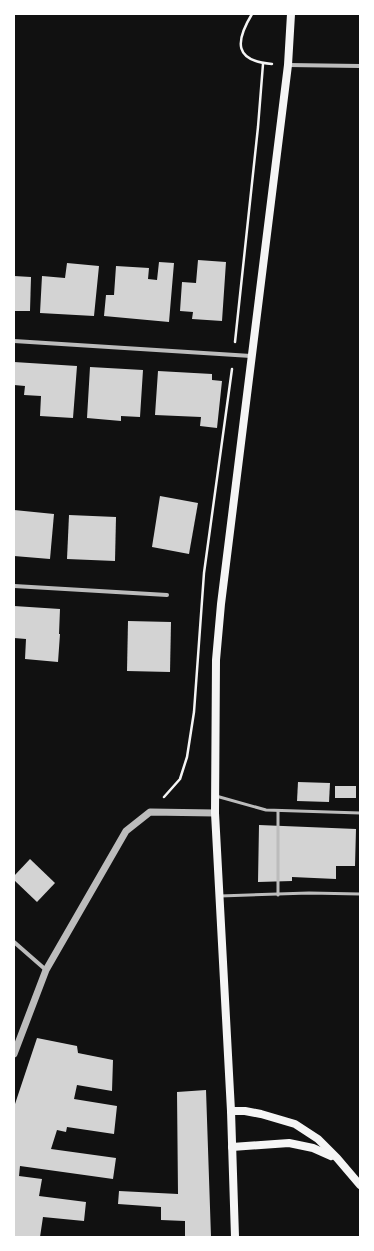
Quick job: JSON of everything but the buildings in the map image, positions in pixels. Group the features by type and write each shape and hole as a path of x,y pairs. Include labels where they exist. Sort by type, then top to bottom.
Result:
{"main road":[{"path":"235,1237 231,1112 215,813 216,683 220,620 251,356 288,65 292,14"},
{"path":"231,1112 245,1111 296,1124 318,1139 337,1158 360,1185"},
{"path":"232,1146 289,1143 313,1148 337,1158"}],"street":[{"path":"288,65 360,66"},
{"path":"14,341 251,356"},
{"path":"14,586 168,595"},
{"path":"14,1054 46,970 126,831 150,812 215,813"},
{"path":"14,942 46,970"}],"lane":[{"path":"215,796 266,810 360,813"},
{"path":"278,810 278,895"},
{"path":"220,896 360,894"}],"path":[{"path":"150,812 180,779 187,758 194,712 204,573 234,355 258,127 263,64 250,59 240,50 240,41 245,25 252,14"}]}
